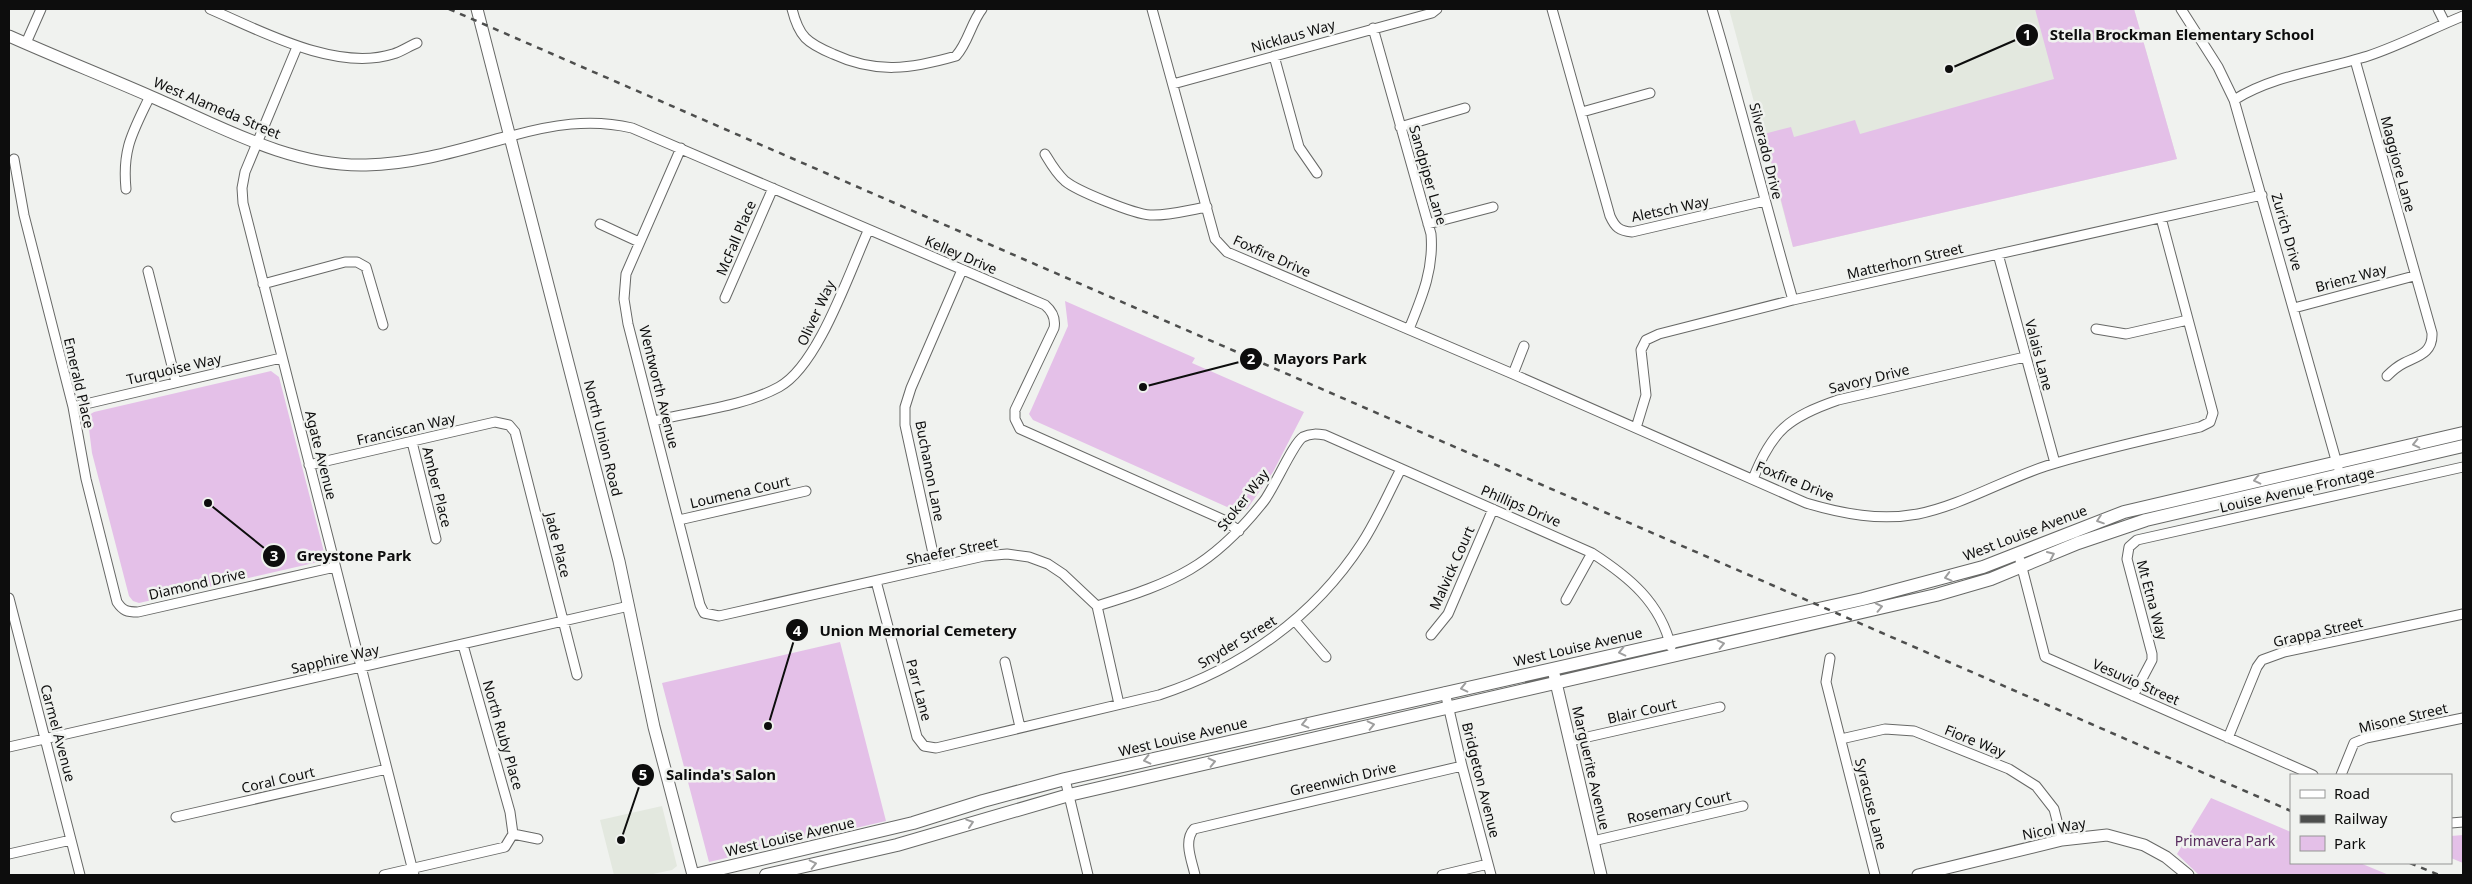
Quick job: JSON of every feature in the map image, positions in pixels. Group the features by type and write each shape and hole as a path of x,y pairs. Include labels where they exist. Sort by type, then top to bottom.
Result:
{"main road":[{"name":"West Louise Avenue","path":"766,875 897,845 1069,795 1936,595 2024,567 2078,543 2146,520 2305,482 2338,468 2463,433"},
{"name":"West Louise Avenue","path":"694,875 913,823 982,801 1064,779 1863,599 1951,577 2018,555 2066,533 2124,512 2338,468 2463,446"}],"street":[{"path":"26,43 40,9"},
{"path":"210,9 297,47 359,58 392,55 417,43"},
{"name":"North Union Road","path":"477,9 511,136 629,606 654,727 694,875"},
{"path":"792,9 799,31 814,46 843,59 879,69 896,68 956,56 962,50 973,22 982,9"},
{"name":"Foxfire Drive","path":"1152,9 1215,239 1227,252 1513,374 1806,503 1833,511 1868,516 1891,517 1934,510 2055,463 2200,427 2210,422 2213,412 2188,320"},
{"name":"Nicklaus Way","path":"1173,84 1421,16 1437,9"},
{"name":"Aletsch Way","path":"1552,9 1615,227 1624,232 1632,232 1765,201"},
{"name":"Silverado Drive","path":"1712,9 1750,138 1765,201 1793,300"},
{"path":"2438,9 2445,23"},
{"name":"Zurich Drive","path":"2184,10 2218,67 2234,100 2338,468"},
{"path":"2234,100 2282,79 2355,60 2413,40 2463,16"},
{"name":"Sandpiper Lane","path":"1374,28 1428,224 1432,252 1425,289 1409,329"},
{"name":"West Alameda Street","path":"9,36 257,143 324,162 365,165 422,160 511,136"},
{"name":"Agate Avenue","path":"297,47 245,172 242,188 243,204 414,872"},
{"path":"1274,56 1299,147 1318,173"},
{"name":"Maggiore Lane","path":"2355,60 2414,276 2432,333 2431,346 2421,355 2402,364 2387,376"},
{"path":"1582,112 1650,94"},
{"path":"126,189 124,159 128,142 150,96"},
{"path":"1400,127 1465,108"},
{"name":"Kelley Drive","path":"511,136 562,124 598,122 632,128 1044,305 1050,310 1054,318 1054,328 1015,410 1015,418 1020,429 1026,434 1224,520 1239,531"},
{"name":"Wentworth Avenue","path":"681,148 626,274 624,299 700,605 708,616 728,614"},
{"path":"1044,154 1057,174 1067,183 1131,212 1148,215 1166,215 1207,207"},
{"name":"Emerald Place","path":"14,159 24,216 73,406 86,478 117,602 124,610"},
{"name":"McFall Place","path":"725,298 773,188"},
{"name":"Matterhorn Street","path":"1636,428 1646,395 1641,350 1646,340 1658,334 1793,300 2262,195"},
{"path":"1428,224 1493,207"},
{"path":"2096,329 2126,334 2188,320 2160,218"},
{"path":"600,224 639,242"},
{"name":"Oliver Way","path":"654,421 761,395 780,386 792,377 814,351 868,231"},
{"name":"Valais Lane","path":"1998,254 2055,463"},
{"path":"263,284 345,262 357,262 366,267 383,325"},
{"name":"Buchanon Lane","path":"936,567 905,425 906,407 911,388 962,270"},
{"path":"148,271 176,382"},
{"name":"Brienz Way","path":"2294,308 2414,276"},
{"path":"1513,374 1524,346"},
{"name":"Savory Drive","path":"1753,479 1762,455 1782,428 1795,417 1814,408 1838,400 2025,357"},
{"name":"Turquoise Way","path":"73,406 281,358"},
{"name":"Franciscan Way","path":"309,465 495,422 509,425"},
{"name":"Jade Place","path":"509,425 515,432 577,675"},
{"name":"Stoker Way","path":"1097,606 1175,579 1209,559 1239,531 1266,498 1281,474 1294,446 1304,436 1314,434"},
{"name":"Phillips Drive","path":"1314,434 1326,435 1592,552 1624,574 1642,591 1662,620 1673,655"},
{"name":"Amber Place","path":"412,442 436,540"},
{"name":"Louise Avenue Frontage","path":"2137,540 2463,467"},
{"name":"Snyder Street","path":"924,746 936,748 1119,704 1188,686 1226,668 1296,622 1334,581 1361,544 1401,469"},
{"path":"2305,482 2310,501"},
{"name":"Loumena Court","path":"679,520 806,491"},
{"name":"Malvick Court","path":"1431,635 1448,614 1493,509"},
{"name":"Mt Etna Way","path":"2133,696 2152,660 2127,559 2129,547 2137,540"},
{"path":"1566,600 1592,552"},
{"name":"Shaefer Street","path":"728,614 984,556 1007,554 1030,557 1048,564 1063,574 1097,606"},
{"name":"Vesuvio Street","path":"2018,555 2024,567 2045,656 2311,774"},
{"name":"Diamond Drive","path":"124,610 138,612 335,566"},
{"name":"Parr Lane","path":"876,581 917,737 924,746"},
{"name":"Carmel Avenue","path":"9,598 18,640 46,739 80,875"},
{"name":"Sapphire Way","path":"9,747 629,606"},
{"path":"1097,606 1119,704"},
{"name":"Grappa Street","path":"2228,738 2257,667 2262,660 2284,652 2463,614"},
{"path":"1296,622 1326,657"},
{"path":"9,642 18,640"},
{"name":"North Ruby Place","path":"463,645 510,812 513,834"},
{"name":"Syracuse Lane","path":"1830,658 1826,682 1874,875"},
{"path":"1005,662 1020,727"},
{"name":"Marguerite Avenue","path":"1553,668 1601,875"},
{"name":"Bridgeton Avenue","path":"1445,692 1462,766 1491,875"},
{"name":"Blair Court","path":"1570,741 1720,707"},
{"name":"Misone Street","path":"2341,774 2354,743 2366,738 2463,718"},
{"name":"Fiore Way","path":"1841,739 1885,728 1914,731 2009,769 2036,786 2054,809 2062,840"},
{"name":"Greenwich Drive","path":"1195,875 1188,846 1191,832 1205,825 1462,766"},
{"name":"Coral Court","path":"176,817 387,769"},
{"path":"1064,779 1088,875"},
{"name":"Rosemary Court","path":"1593,842 1743,806"},
{"path":"384,875 414,872 505,847 513,834 538,840"},
{"name":"Nicol Way","path":"1918,875 2062,840 2108,835 2144,844 2166,857 2188,875"},
{"path":"9,854 71,840"},
{"path":"1442,875 1488,864"}],"shaded area":[{"path":"1729,9 2134,9 2177,159 1793,247"},
{"path":"662,806 677,866 672,870 648,875 614,875 600,820"}],"green space":[{"path":"2035,9 2134,9 2177,159 1793,247 1764,134 1791,127 1794,137 1855,120 1860,134 2054,79"},
{"path":"1065,301 1195,358 1192,363 1304,412 1273,472 1247,509 1236,511 1033,420 1029,414 1068,326"},
{"path":"271,371 279,377 324,552 323,558 318,562 139,603 133,601 129,596 92,453 89,415 94,412"},
{"path":"840,642 886,821 709,862 662,683"},
{"name":"Primavera Park","path":"2211,798 2290,832 2290,864 2362,864 2389,875 2199,875 2177,854"},
{"path":"2463,835 2463,863 2452,858 2452,836"}],"railway":[{"path":"449,9 2290,811"},
{"path":"2412,864 2439,875"}],"place":[{"name":"Stella Brockman Elementary School","path":"1949,69"},
{"name":"Mayors Park","path":"1143,387"},
{"name":"Greystone Park","path":"208,503"},
{"name":"Union Memorial Cemetery","path":"768,726"},
{"name":"Salinda's Salon","path":"621,840"}]}
